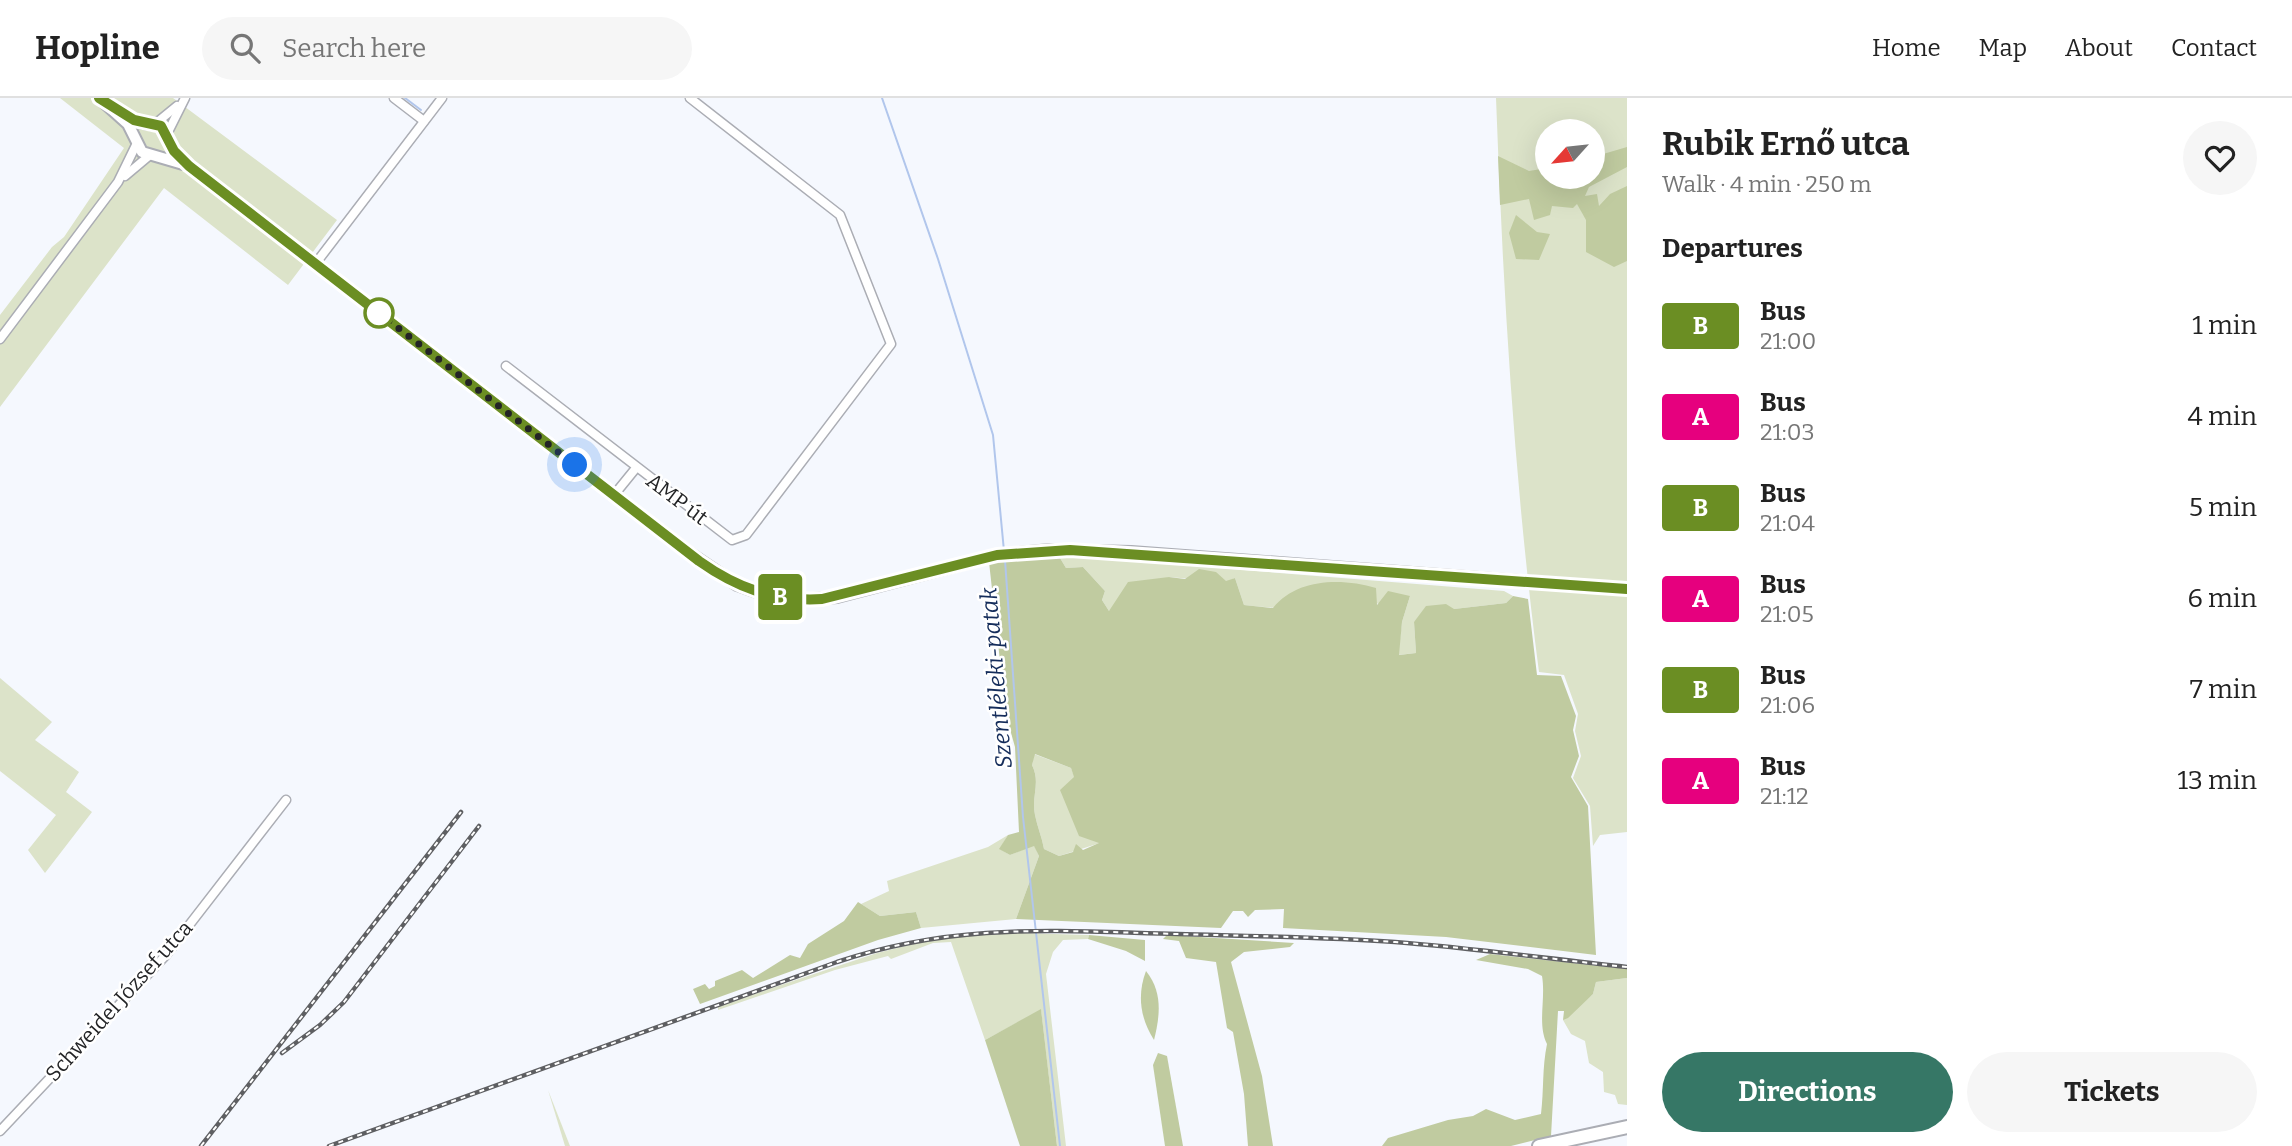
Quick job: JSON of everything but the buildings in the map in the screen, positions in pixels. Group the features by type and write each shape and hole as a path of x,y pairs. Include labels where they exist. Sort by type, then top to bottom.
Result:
{"main road":[{"path":"99,98 129,125 141,151 189,166"},
{"path":"112,108 151,124 167,137 189,166 725,579 750,590 779,597 812,600 837,597 997,555 1090,550 1627,589"},
{"path":"136,141 139,129 151,124"},
{"path":"152,155 163,150 167,137"},
{"path":"1539,1146 1627,1127"}],"street":[{"path":"394,98 424,121"},
{"path":"316,263 442,98"},
{"name":"AMP út","path":"506,366 636,468 732,540 737,540 746,535 891,344 840,215 690,98"},
{"path":"151,124 185,99"},
{"path":"167,137 185,99"},
{"path":"0,339 118,182 136,141"},
{"path":"118,182 152,155"},
{"path":"614,495 636,468"},
{"name":"Schweidel József utca","path":"0,1130 166,955 286,800"}],"green space":[{"path":"60,98 173,98 337,220 288,285 164,188 0,407 0,315 52,247 64,237 124,148"},
{"path":"1496,98 1627,98 1627,832 1600,835 1593,846 1590,806 1573,778 1581,756 1575,731 1578,714 1564,675 1539,672 1516,457"},
{"path":"1627,147 1627,167 1605,179 1605,153"},
{"path":"1498,156 1529,171 1535,170 1535,189 1588,189 1585,196 1597,194 1599,206 1610,194 1627,186 1627,261 1614,267 1586,252 1586,220 1577,204 1573,208 1552,206 1550,215 1534,220 1529,199 1500,205"},
{"path":"1516,215 1537,232 1550,234 1539,260 1516,259 1509,233"},
{"path":"1047,557 1060,558 1066,568 1083,567 1105,591 1102,600 1109,611 1128,582 1169,577 1185,579 1199,569 1216,572 1226,581 1235,578 1244,605 1273,608 1283,598 1307,586 1335,582 1363,585 1376,588 1377,605 1388,591 1410,596 1402,622 1399,655 1416,653 1414,622 1426,606 1446,604 1454,609 1506,603 1513,596 1528,599 1537,675 1561,676 1576,716 1573,730 1579,756 1571,777 1588,806 1596,955 1446,937 1283,928 1284,909 1255,910 1248,917 1243,911 1233,911 1221,928 1016,919 1039,856 1034,846 1010,855 999,849 1008,835 1019,832 1015,747 1006,715 989,562","holes":["1035,754 1071,768 1074,777 1060,790 1079,836 1099,843 1083,850 1076,844 1073,852 1059,856 1044,849 1035,815 1036,778 1032,765"]},
{"path":"1082,557 1504,591 1513,596 1506,603 1454,609 1414,622 1416,653 1398,655 1402,622 1410,596 1348,607 1264,607 1244,605 1235,578 1226,582 1169,577 1109,611 1102,600 1105,591 1083,567 1066,568 1060,558"},
{"path":"0,678 52,722 35,740 79,772 66,792 92,812 45,873 28,850 56,815 0,771"},
{"path":"1034,754 1071,768 1100,843 1059,856 1044,849 1034,808"},
{"path":"1008,835 1000,849 1010,855 1034,845 1039,856 1016,919 921,928 916,912 880,916 861,904 889,891 887,881 988,847"},
{"path":"858,902 880,916 916,912 921,928 878,940 700,1004 693,989 705,984 709,989 715,986 715,981 742,970 753,978 790,955 800,958 808,944 844,921"},
{"path":"1019,933 1089,935 1088,939 1063,940 1053,952 1046,974 1066,1146 1057,1146 1041,1010 985,1040 951,942 933,943 891,959 888,956 835,970 718,1010 718,1006 877,953 942,937"},
{"path":"1089,935 1145,940 1145,961 1126,951 1088,939"},
{"path":"1167,935 1294,943 1290,947 1244,952 1231,962 1262,1076 1273,1146 1248,1146 1244,1094 1233,1032 1227,1028 1216,962 1186,958 1179,941 1163,939"},
{"path":"1490,954 1627,969 1627,978 1596,982 1593,994 1568,1018 1563,1020 1564,1011 1558,1011 1551,1136 1511,1146 1382,1146 1388,1138 1448,1120 1473,1116 1486,1109 1515,1120 1541,1114 1547,1044 1542,1020 1542,976 1528,969 1476,960"},
{"path":"1146,971 1155,987 1159,1004 1154,1040 1141,1006 1141,989"},
{"path":"1627,978 1627,1105 1618,1104 1615,1095 1604,1092 1603,1072 1589,1063 1585,1041 1571,1034 1563,1020 1593,994 1596,982"},
{"path":"1041,1009 1057,1146 1020,1146 985,1040"},
{"path":"1158,1053 1167,1056 1183,1146 1165,1146 1153,1065"},
{"path":"548,1090 570,1146 565,1146"}],"waterway":[{"path":"405,98 421,110"},
{"name":"Szentléleki-patak","path":"882,98 938,259 993,435 1004,551"},
{"name":"Szentléleki-patak","path":"1005,560 1023,817 1060,1146"}],"railway":[{"path":"201,1146 461,812"},
{"path":"282,1053 320,1025 344,1002 479,826"},
{"path":"329,1146 837,962 923,940 1047,931 1368,940 1627,967"}],"bus line":[{"name":"B","path":"99,98 134,120 161,126 166,131 167,141 174,151 189,166 534,434 699,561 725,579 765,595 802,600 837,597 997,555 1028,551 1090,550 1627,589"}],"route":[{"path":"379,313 575,465"}]}
